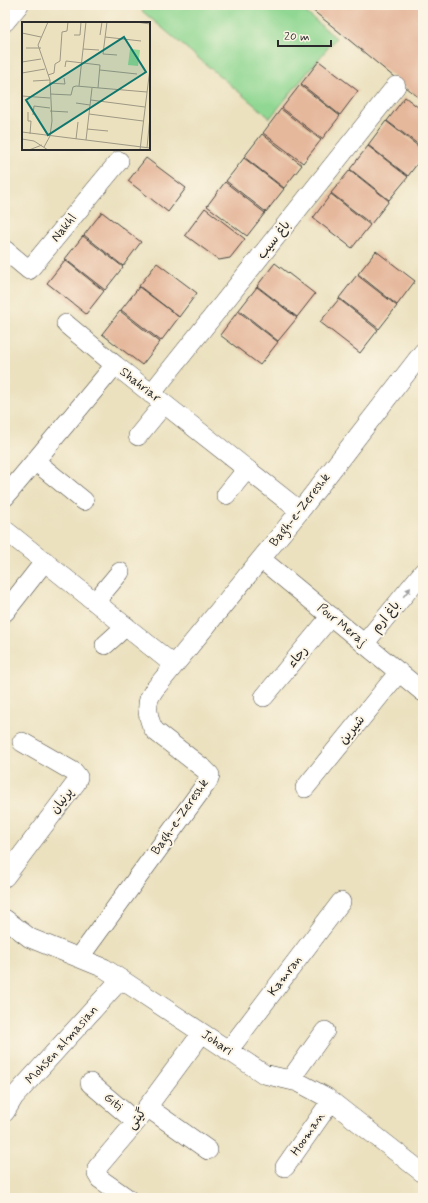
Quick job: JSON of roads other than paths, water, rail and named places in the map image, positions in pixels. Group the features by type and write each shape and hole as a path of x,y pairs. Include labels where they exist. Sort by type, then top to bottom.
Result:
{"street":[{"path":"5,22 19,5"},
{"name":"باغ سیب","path":"138,436 158,399 396,86"},
{"name":"Nakhl","path":"5,250 29,270 119,161"},
{"path":"66,324 114,365"},
{"name":"Bagh-e-Zereshk","path":"79,958 208,781 210,775 155,731 151,726 148,711 149,699 154,690 300,511 423,352"},
{"name":"Shahriar","path":"5,497 114,365 300,511"},
{"path":"35,461 84,501"},
{"path":"226,495 246,469"},
{"path":"5,530 174,665"},
{"name":"Pour Meraj","path":"261,559 423,692"},
{"path":"5,612 45,562"},
{"path":"95,602 120,572"},
{"name":"باغ ارم","path":"364,644 423,572"},
{"name":"رجاء","path":"264,697 331,616"},
{"path":"105,645 126,626"},
{"name":"شیرین","path":"305,788 399,672"},
{"name":"پرنیان","path":"5,877 76,783 78,777 74,772 22,742"},
{"name":"Kamran","path":"228,1050 341,902"},
{"name":"Johari","path":"5,919 30,938 104,968 264,1074 298,1082 331,1101 423,1173"},
{"name":"Mohsen almasian","path":"5,1112 14,1097 121,979"},
{"path":"290,1080 325,1031"},
{"name":"گیتی","path":"128,1198 100,1179 97,1174 97,1168 136,1122 202,1033"},
{"name":"Giti","path":"90,1083 136,1122"},
{"name":"Hooman","path":"285,1167 331,1101"},
{"path":"147,1107 208,1150"}]}
